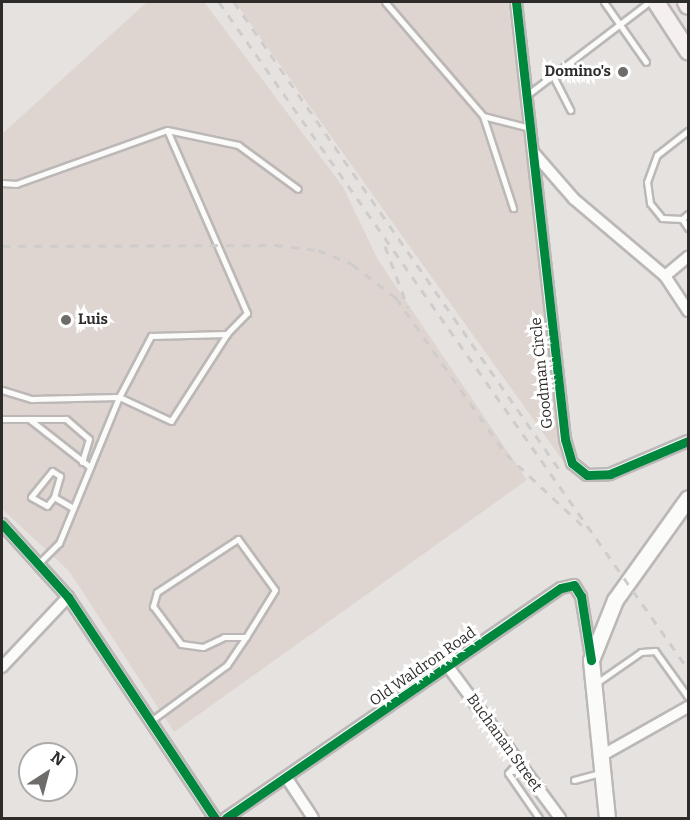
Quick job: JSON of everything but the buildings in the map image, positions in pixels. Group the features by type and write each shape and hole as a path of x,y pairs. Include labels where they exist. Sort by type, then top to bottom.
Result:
{"main road":[{"path":"656,2 688,51"},
{"path":"686,2 688,6"},
{"path":"607,819 591,660 615,600 688,498"}],"street":[{"name":"Goodman Circle","path":"516,2 565,439 572,463 587,475 610,474 688,441"},
{"path":"534,152 574,199 665,276 688,311"},
{"path":"665,276 688,257"},
{"path":"2,524 40,562 68,597 152,720 215,819"},
{"name":"Old Waldron Road","path":"226,819 288,780 561,588 574,585 581,596 591,660"},
{"path":"2,667 68,597"},
{"name":"Buchanan Street","path":"449,668 560,819"},
{"path":"601,756 688,707"},
{"path":"288,780 313,819"}],"lane":[{"path":"385,2 483,116 513,208"},
{"path":"604,2 646,62"},
{"path":"527,96 554,78 649,2"},
{"path":"554,78 570,110"},
{"path":"483,116 531,129"},
{"path":"2,390 32,399 119,397 171,421 227,334 247,313 167,130"},
{"path":"2,183 16,184 167,130 238,145 298,189"},
{"path":"688,131 657,155 647,182 650,203 662,218 682,219 688,214"},
{"path":"682,219 688,228"},
{"path":"40,562 59,543 119,397 151,336 227,334"},
{"path":"29,418 90,467"},
{"path":"2,419 66,419 89,439 82,462"},
{"path":"52,471 60,476 54,497 47,506 31,496 52,471"},
{"path":"54,497 73,508"},
{"path":"152,720 226,665 246,637 275,590 238,539 157,592 153,606 181,644 203,647 224,637 246,637"},
{"path":"593,684 641,652 655,651 688,697"},
{"path":"518,762 508,773 539,819"},
{"path":"574,780 603,773"}],"shaded area":[{"path":"147,2 204,2 343,187 378,260 527,480 174,732 69,571 2,509 2,134"},
{"path":"235,2 508,2 566,465"}],"railway":[{"path":"219,2 688,669"},
{"path":"234,2 561,472"},
{"path":"2,246 275,245 318,250 352,264 396,298 506,454 583,526"},
{"path":"385,246 408,308"}],"cycle path":[{"path":"516,2 565,439 572,463 587,475 610,474 688,441"},
{"path":"2,524 68,597 215,818"},
{"path":"226,818 561,588 574,585 581,596 591,660"}],"place":[{"name":"Domino's","path":"623,72"},
{"name":"Luis","path":"66,320"}]}
